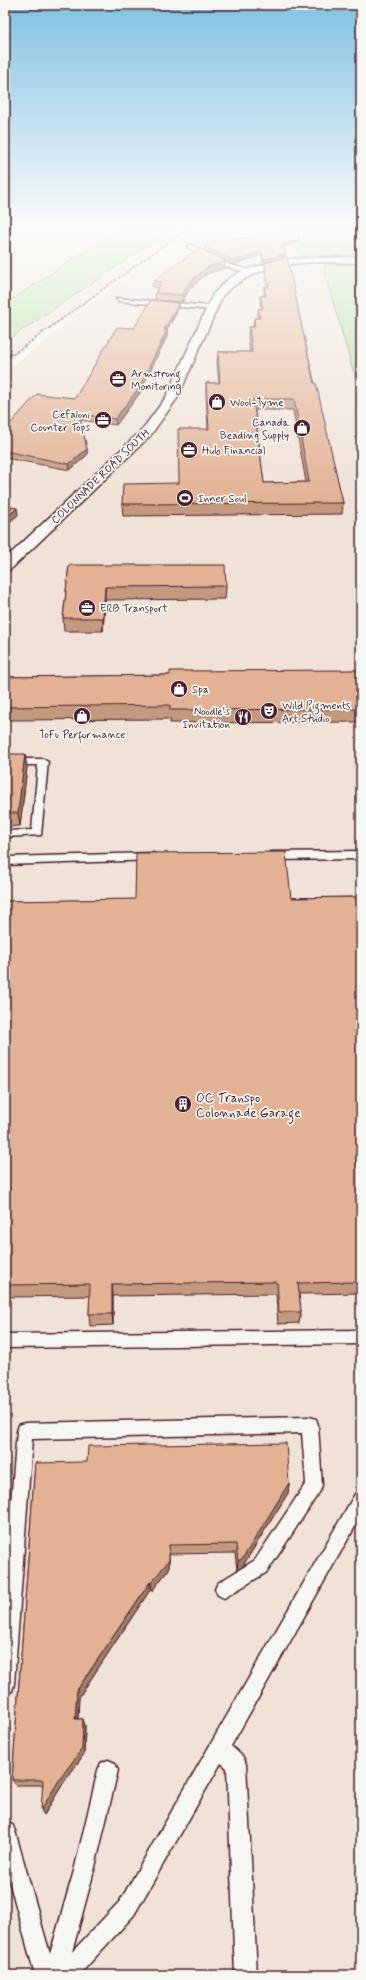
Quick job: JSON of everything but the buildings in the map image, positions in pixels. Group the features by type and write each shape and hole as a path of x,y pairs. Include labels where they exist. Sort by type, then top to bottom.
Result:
{"street":[{"name":"COLONNADE ROAD SOUTH","path":"5,567 146,433 172,397 207,316"}],"lane":[{"path":"5,762 43,762 38,833 5,834"},
{"path":"259,856 361,855"},
{"path":"5,861 164,857"},
{"path":"5,1341 361,1337"},
{"path":"5,1684 25,1431 310,1425 314,1484 261,1566 224,1589"},
{"path":"65,1975 127,1908 361,1500"},
{"path":"219,1748 236,1764 246,1975"},
{"path":"55,1975 85,1867 108,1770"},
{"path":"5,1832 46,1975"}],"shaded area":[{"path":"44,316 70,316 5,363 5,343"},
{"path":"75,316 337,316 361,397 361,1975 5,1975 5,371 40,346"}],"green space":[{"path":"5,316 43,316 5,342"},
{"path":"337,316 361,316 361,397"}],"railway":[{"path":"5,360 65,316"}],"place":[{"name":"Armstrong Monitoring","path":"118,379"},
{"name":"Wool-Tyme","path":"217,402"},
{"name":"Cefaloni Counter Tops","path":"103,420"},
{"name":"Canada Beading Supply","path":"302,428"},
{"name":"Hub Financial","path":"189,450"},
{"name":"Inner Soul","path":"185,498"},
{"name":"ERB Transport","path":"87,608"},
{"name":"Spa","path":"179,689"},
{"name":"Wild Pigments Art Studio","path":"269,711"},
{"name":"ToFu Performance","path":"82,716"},
{"name":"Noodle's Invitation","path":"243,717"},
{"name":"OC Transpo Colonnade Garage","path":"183,1104"}]}
